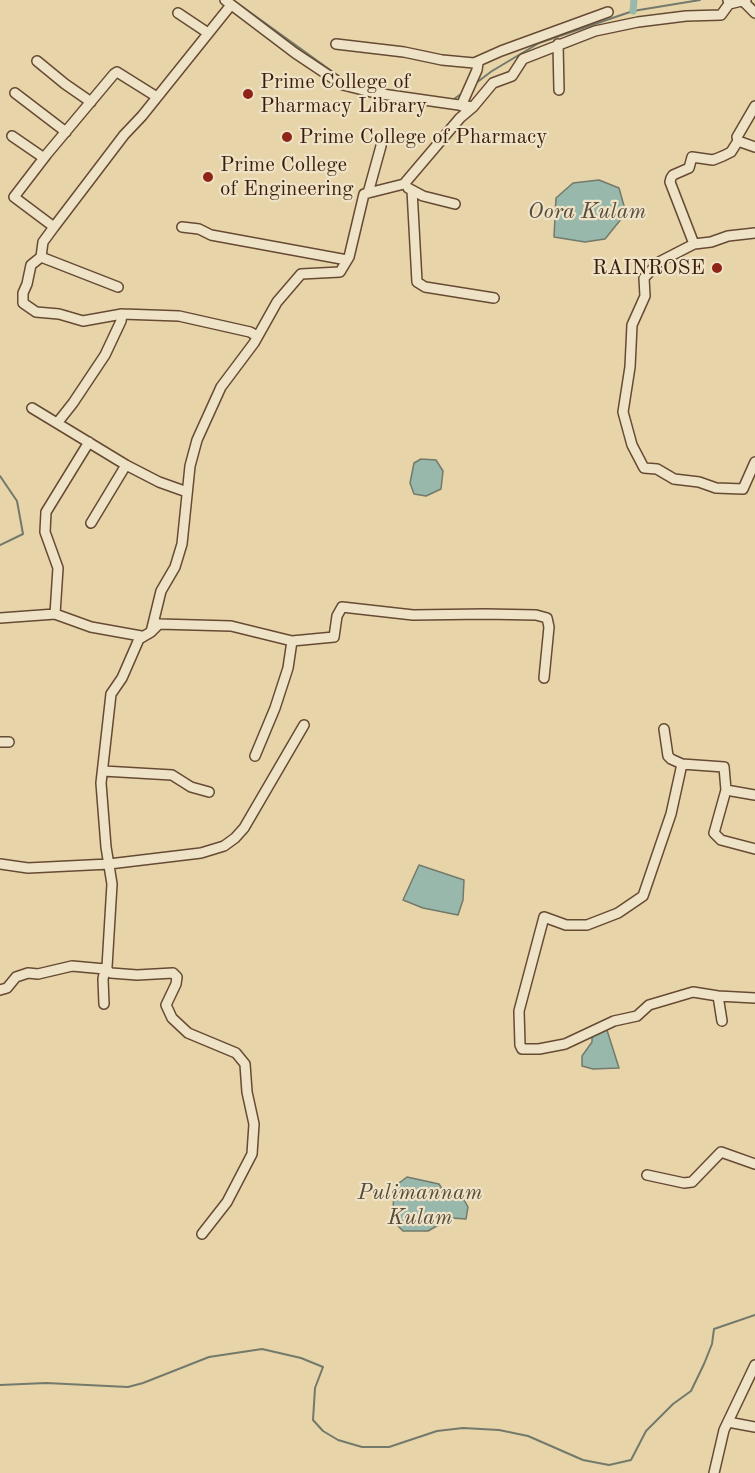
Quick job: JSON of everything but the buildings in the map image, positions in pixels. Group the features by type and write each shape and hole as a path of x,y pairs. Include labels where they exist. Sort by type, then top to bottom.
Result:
{"street":[{"path":"494,298 425,287 417,282 408,188 460,118 473,107 493,83 512,76 523,59 558,44 595,31 638,21 721,15 728,2 744,0 755,13"},
{"path":"257,336 250,332 178,316 122,315 83,321 36,312 23,303 23,292 31,265 41,256 43,242 124,135 208,33 228,2 295,53 343,85 375,93 473,107"},
{"path":"336,44 404,52 442,60 478,63 501,51 608,12 595,31"},
{"path":"178,13 208,33"},
{"path":"558,44 559,90"},
{"path":"37,60 91,102"},
{"path":"461,106 478,63"},
{"path":"54,226 14,197 44,158 117,72 157,97"},
{"path":"15,93 66,132"},
{"path":"694,244 670,182 671,178 689,168 692,157 713,160 731,152 755,106"},
{"path":"12,136 44,158"},
{"path":"738,141 755,147"},
{"path":"368,194 381,146"},
{"path":"151,632 160,591 175,567 182,544 190,466 197,440 221,387 257,336 277,302 301,274 340,272 347,260 364,194 408,188 423,196 455,204"},
{"path":"182,227 199,228 211,235 347,260"},
{"path":"755,233 728,236 711,242 694,244 659,262 644,278 645,296 632,325 630,367 623,412 632,445 644,468 657,469 674,478 716,488 743,489 755,462"},
{"path":"41,256 118,287"},
{"path":"58,422 105,355 122,315"},
{"path":"32,408 126,465 159,482 187,492"},
{"path":"55,614 58,568 45,532 46,512 89,442"},
{"path":"91,523 126,465"},
{"path":"139,639 159,624 231,626 292,641 334,637 337,616 342,607 413,615 536,615 547,618 549,627 544,678"},
{"path":"0,618 55,614 91,627 141,636 122,678 111,694 101,783 112,901 103,979 104,1004"},
{"path":"255,756 275,708 288,668 292,641"},
{"path":"0,864 28,868 109,864 201,853 224,846 244,828 304,725"},
{"path":"664,729 668,756 681,764 724,767 726,790 714,833 721,840 755,849"},
{"path":"681,764 671,814 643,896 618,913 587,925 566,925 544,917 519,1011 520,1045 522,1048 539,1048 564,1044 614,1021 637,1016 649,1005 693,992 755,998"},
{"path":"103,771 172,775 190,787 209,792"},
{"path":"726,790 755,795"},
{"path":"0,990 7,988 16,977 72,966 137,975 173,973 177,977 166,1005 172,1018 188,1033 236,1053 245,1064 247,1092 254,1124 252,1154 228,1202 202,1234"},
{"path":"718,996 722,1021"},
{"path":"647,1175 684,1183 692,1182 721,1152 755,1164"},
{"path":"714,1473 720,1444 728,1422 755,1365"},
{"path":"728,1422 755,1427"}],"water":[{"name":"Oora Kulam","path":"599,180 619,188 626,213 605,239 585,242 554,237 556,198 573,183"},
{"path":"421,459 436,460 443,471 441,489 426,496 414,494 410,483 414,463"},
{"path":"419,865 464,880 463,900 458,915 423,908 403,900"},
{"path":"606,1027 619,1068 593,1069 582,1066 582,1056 592,1042 592,1033"},
{"name":"Pulimannam Kulam","path":"407,1177 439,1184 446,1195 462,1196 468,1207 466,1219 451,1218 428,1231 403,1231 393,1221 393,1207 395,1186"}],"waterway":[{"path":"233,0 344,80 389,91"},
{"path":"633,11 634,0"},
{"path":"476,83 539,43 633,11 700,0"},
{"path":"451,101 464,92"},
{"path":"0,476 17,501 23,534 0,545"},
{"path":"0,1385 46,1383 128,1387 209,1357 262,1349 301,1358 323,1367 315,1388 313,1420 323,1431 338,1440 362,1447 389,1447 437,1431 463,1428 499,1430 528,1436 583,1460 609,1465 631,1460 646,1431 673,1404 691,1391 712,1344 714,1329 755,1315"}],"place":[{"name":"Prime College of Pharmacy Library","path":"248,94"},
{"name":"Prime College of Pharmacy","path":"287,137"},
{"name":"Prime College of Engineering","path":"208,177"},
{"name":"RAINROSE","path":"717,268"}]}
